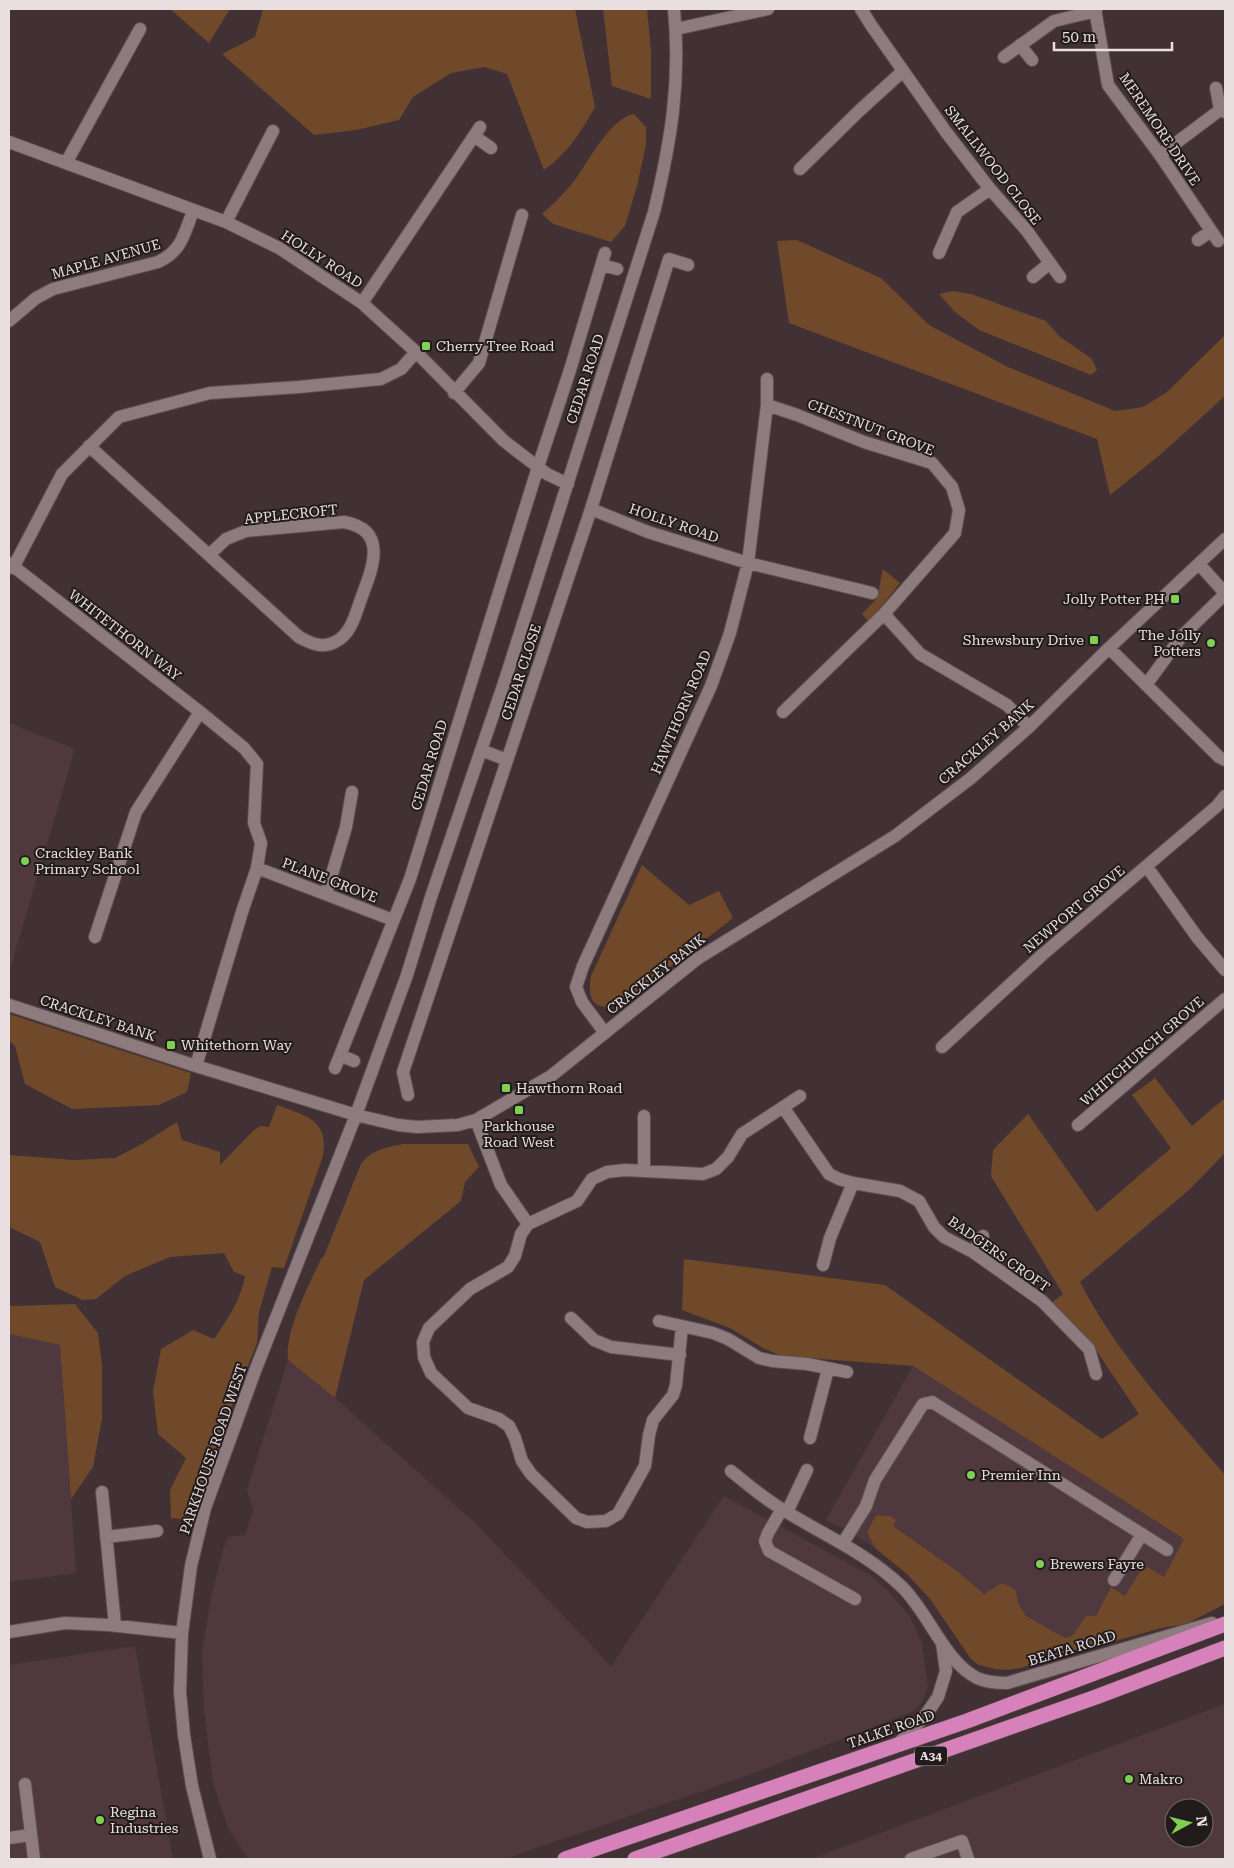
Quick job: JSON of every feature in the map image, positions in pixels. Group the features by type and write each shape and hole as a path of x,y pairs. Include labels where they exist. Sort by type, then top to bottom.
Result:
{"highway":[{"name":"TALKE ROAD","path":"566,1859 967,1721 1225,1624"},
{"name":"A34","path":"636,1859 1087,1701 1225,1648"}],"street":[{"name":"CEDAR ROAD","path":"356,1115 407,975 568,484 654,212 667,159 674,115 677,69 674,9"},
{"path":"676,29 768,9"},
{"name":"SMALLWOOD CLOSE","path":"861,9 870,26 946,132 990,189 1027,231 1060,277"},
{"path":"1004,56 1054,21 1095,10"},
{"name":"MEREMORE DRIVE","path":"1095,10 1108,84 1160,155 1215,236 1198,240"},
{"path":"66,163 140,29"},
{"path":"1020,45 1032,60"},
{"path":"800,169 903,71"},
{"path":"1160,155 1223,111 1216,88"},
{"path":"226,222 273,131"},
{"path":"362,303 477,132 491,148"},
{"name":"HOLLY ROAD","path":"9,142 226,222 279,248 362,303 416,352 454,393 504,441 547,474 568,484"},
{"path":"939,253 957,212 990,189"},
{"name":"MAPLE AVENUE","path":"9,321 36,298 53,289 158,262 170,256 179,245 193,211"},
{"path":"454,393 479,363 522,215"},
{"name":"CEDAR ROAD","path":"335,1068 410,879 604,259 617,269"},
{"name":"CEDAR CLOSE","path":"408,1095 403,1072 591,509 669,259 688,265"},
{"path":"1033,277 1050,263"},
{"path":"11,566 62,474 119,418 210,393 381,379 401,369 416,352"},
{"name":"HAWTHORN ROAD","path":"605,1033 582,1002 576,987 583,966 711,686 730,633 748,563 767,405 767,379"},
{"name":"CHESTNUT GROVE","path":"767,405 864,442 932,463 952,487 958,510 955,533 884,614 783,712"},
{"name":"APPLECROFT","path":"89,446 208,555 299,637 314,645 335,642 350,629 373,566 375,550 369,535 364,530 358,525 344,522 246,532 226,539 208,555"},
{"name":"HOLLY ROAD","path":"591,509 648,532 748,563 855,594 872,593"},
{"name":"CRACKLEY BANK","path":"9,1004 196,1066 356,1115 398,1125 417,1127 458,1125 476,1120 551,1076 697,958 895,836 971,778 1029,727 1109,648 1225,539"},
{"path":"1146,685 1182,637 1225,593 1199,564"},
{"name":"WHITETHORN WAY","path":"11,566 200,712 244,748 257,764 254,823 261,843 257,868 196,1066"},
{"path":"884,614 920,654 1007,705 1029,727"},
{"path":"1109,648 1219,757 1225,760"},
{"path":"95,937 136,812 200,712"},
{"path":"481,750 508,760"},
{"path":"326,894 346,827 352,792"},
{"name":"NEWPORT GROVE","path":"942,1047 1042,955 1147,867 1217,806 1225,796"},
{"path":"1147,867 1197,937 1225,970"},
{"name":"PLANE GROVE","path":"257,868 393,920"},
{"name":"WHITCHURCH GROVE","path":"1078,1125 1225,999"},
{"path":"340,1055 354,1061"},
{"path":"682,1326 680,1355 673,1395 654,1420 648,1436 645,1466 618,1514 606,1521 588,1522 576,1518 531,1474 522,1461 509,1426 499,1419 468,1408 431,1373 424,1357 423,1342 429,1328 470,1289 508,1267 515,1256 521,1234 528,1224 578,1201 592,1180 598,1175 625,1170 703,1174 716,1169 728,1157 742,1134 800,1096"},
{"name":"BADGERS CROFT","path":"783,1107 829,1174 854,1183 900,1190 919,1202 934,1227 944,1237 973,1252 1042,1301 1089,1349 1096,1374"},
{"name":"PARKHOUSE ROAD WEST","path":"210,1859 192,1786 180,1692 182,1633 191,1566 206,1508 292,1274 356,1115"},
{"path":"644,1116 644,1171"},
{"path":"476,1120 501,1185 528,1224"},
{"path":"823,1265 830,1238 854,1183"},
{"path":"973,1252 983,1236"},
{"path":"571,1318 594,1340 611,1347 680,1355"},
{"path":"659,1321 728,1338 758,1358 807,1364 847,1372"},
{"path":"810,1438 828,1369"},
{"path":"843,1543 866,1506 875,1480 923,1404 932,1402 1167,1550"},
{"path":"807,1470 765,1540 769,1550 855,1599"},
{"name":"BEATA ROAD","path":"731,1471 784,1511 843,1543 881,1569 903,1588 957,1661 977,1678 995,1683 1007,1683 1225,1619"},
{"path":"102,1492 115,1625"},
{"path":"106,1537 156,1531"},
{"path":"1114,1580 1142,1534"},
{"path":"9,1632 65,1623 115,1625 182,1633"},
{"name":"BEATA ROAD","path":"898,1744 926,1716 938,1697 946,1671 941,1640"},
{"path":"25,1784 34,1859"},
{"path":"9,1838 31,1835"},
{"name":"PARKHOUSE ROAD WEST","path":"206,1838 220,1859"},
{"path":"911,1859 962,1841 968,1859"}],"shaded area":[{"path":"170,9 230,9 209,43"},
{"path":"263,9 575,9 595,107 573,142 544,170 507,74 484,67 451,73 413,97 399,120 356,130 314,135 222,54 255,37"},
{"path":"603,9 647,9 651,50 651,99 612,86"},
{"path":"634,114 646,127 646,145 637,186 625,226 611,242 553,224 542,214 575,180 608,132 625,117"},
{"path":"797,240 881,278 929,325 1008,367 1115,411 1143,407 1167,392 1225,335 1225,396 1161,454 1110,495 1097,439 789,323 777,241"},
{"path":"953,291 971,294 1046,321 1059,336 1092,359 1097,370 1091,375 979,330 955,312 939,294"},
{"path":"883,569 900,583 869,622 862,614 877,598"},
{"name":"Crackley Bank Primary School","path":"9,723 75,749 9,973"},
{"path":"642,865 689,905 719,891 733,918 629,999 611,1006 598,1005 591,996 591,976"},
{"path":"9,1014 191,1073 187,1092 159,1105 72,1109 25,1084 15,1046 9,1040"},
{"path":"1155,1078 1192,1126 1225,1098 1225,1153 1189,1190 1080,1282 1128,1359 1225,1475 1225,1604 1186,1624 1161,1628 1020,1668 1008,1670 979,1665 971,1659 930,1599 907,1574 875,1548 867,1532 876,1515 890,1516 896,1520 893,1526 957,1571 984,1594 1002,1583 1015,1589 1019,1605 1026,1616 1065,1638 1073,1635 1086,1616 1096,1616 1111,1587 1125,1596 1144,1565 1164,1577 1184,1539 913,1366 782,1356 765,1349 730,1328 682,1310 684,1259 885,1285 1102,1439 1139,1414 1094,1347 1050,1304 1063,1294 991,1176 993,1150 1028,1114 1097,1212 1171,1148 1132,1095"},
{"path":"277,1105 306,1116 319,1127 324,1144 323,1156 284,1268 272,1267 259,1312 257,1343 221,1433 191,1520 171,1518 170,1490 186,1458 158,1434 153,1391 161,1349 193,1330 214,1339 237,1301 245,1276 234,1272 224,1253 170,1257 125,1276 96,1299 83,1300 55,1287 40,1242 9,1227 9,1155 74,1160 115,1158 177,1122 182,1140 220,1152 220,1165 254,1130 261,1126 269,1127"},
{"path":"404,1144 468,1144 479,1167 465,1182 461,1201 364,1280 335,1398 288,1360 290,1335 298,1309 324,1256 361,1164 375,1152"},
{"path":"75,1304 98,1333 102,1366 102,1419 93,1467 71,1499 60,1345 9,1334 9,1305"},
{"path":"9,1334 60,1345 76,1573 9,1582"},
{"path":"288,1360 335,1398 474,1522 611,1666 724,1496 870,1575 887,1590 909,1615 922,1643 928,1687 922,1702 914,1711 746,1776 504,1859 248,1858 228,1828 213,1783 204,1710 202,1651 212,1592 227,1537 245,1535 253,1511 247,1490"},
{"path":"913,1366 1184,1539 1164,1577 1125,1596 1111,1587 1096,1616 1086,1617 1073,1635 1065,1638 1026,1616 1019,1605 1015,1589 1002,1583 984,1594 957,1571 893,1526 890,1516 876,1515 867,1532 875,1548 826,1520"},
{"path":"135,1646 173,1859 9,1859 9,1665"},
{"path":"1225,1704 1225,1859 811,1859"}],"place":[{"name":"Cherry Tree Road","path":"426,346"},
{"name":"Jolly Potter PH","path":"1175,599"},
{"name":"Shrewsbury Drive","path":"1094,640"},
{"name":"The Jolly Potters","path":"1211,643"},
{"name":"Crackley Bank Primary School","path":"25,861"},
{"name":"Whitethorn Way","path":"171,1045"},
{"name":"Hawthorn Road","path":"506,1088"},
{"name":"Parkhouse Road West","path":"519,1110"},
{"name":"Premier Inn","path":"971,1475"},
{"name":"Brewers Fayre","path":"1040,1564"},
{"name":"Makro","path":"1129,1779"},
{"name":"Regina Industries","path":"100,1820"}]}
